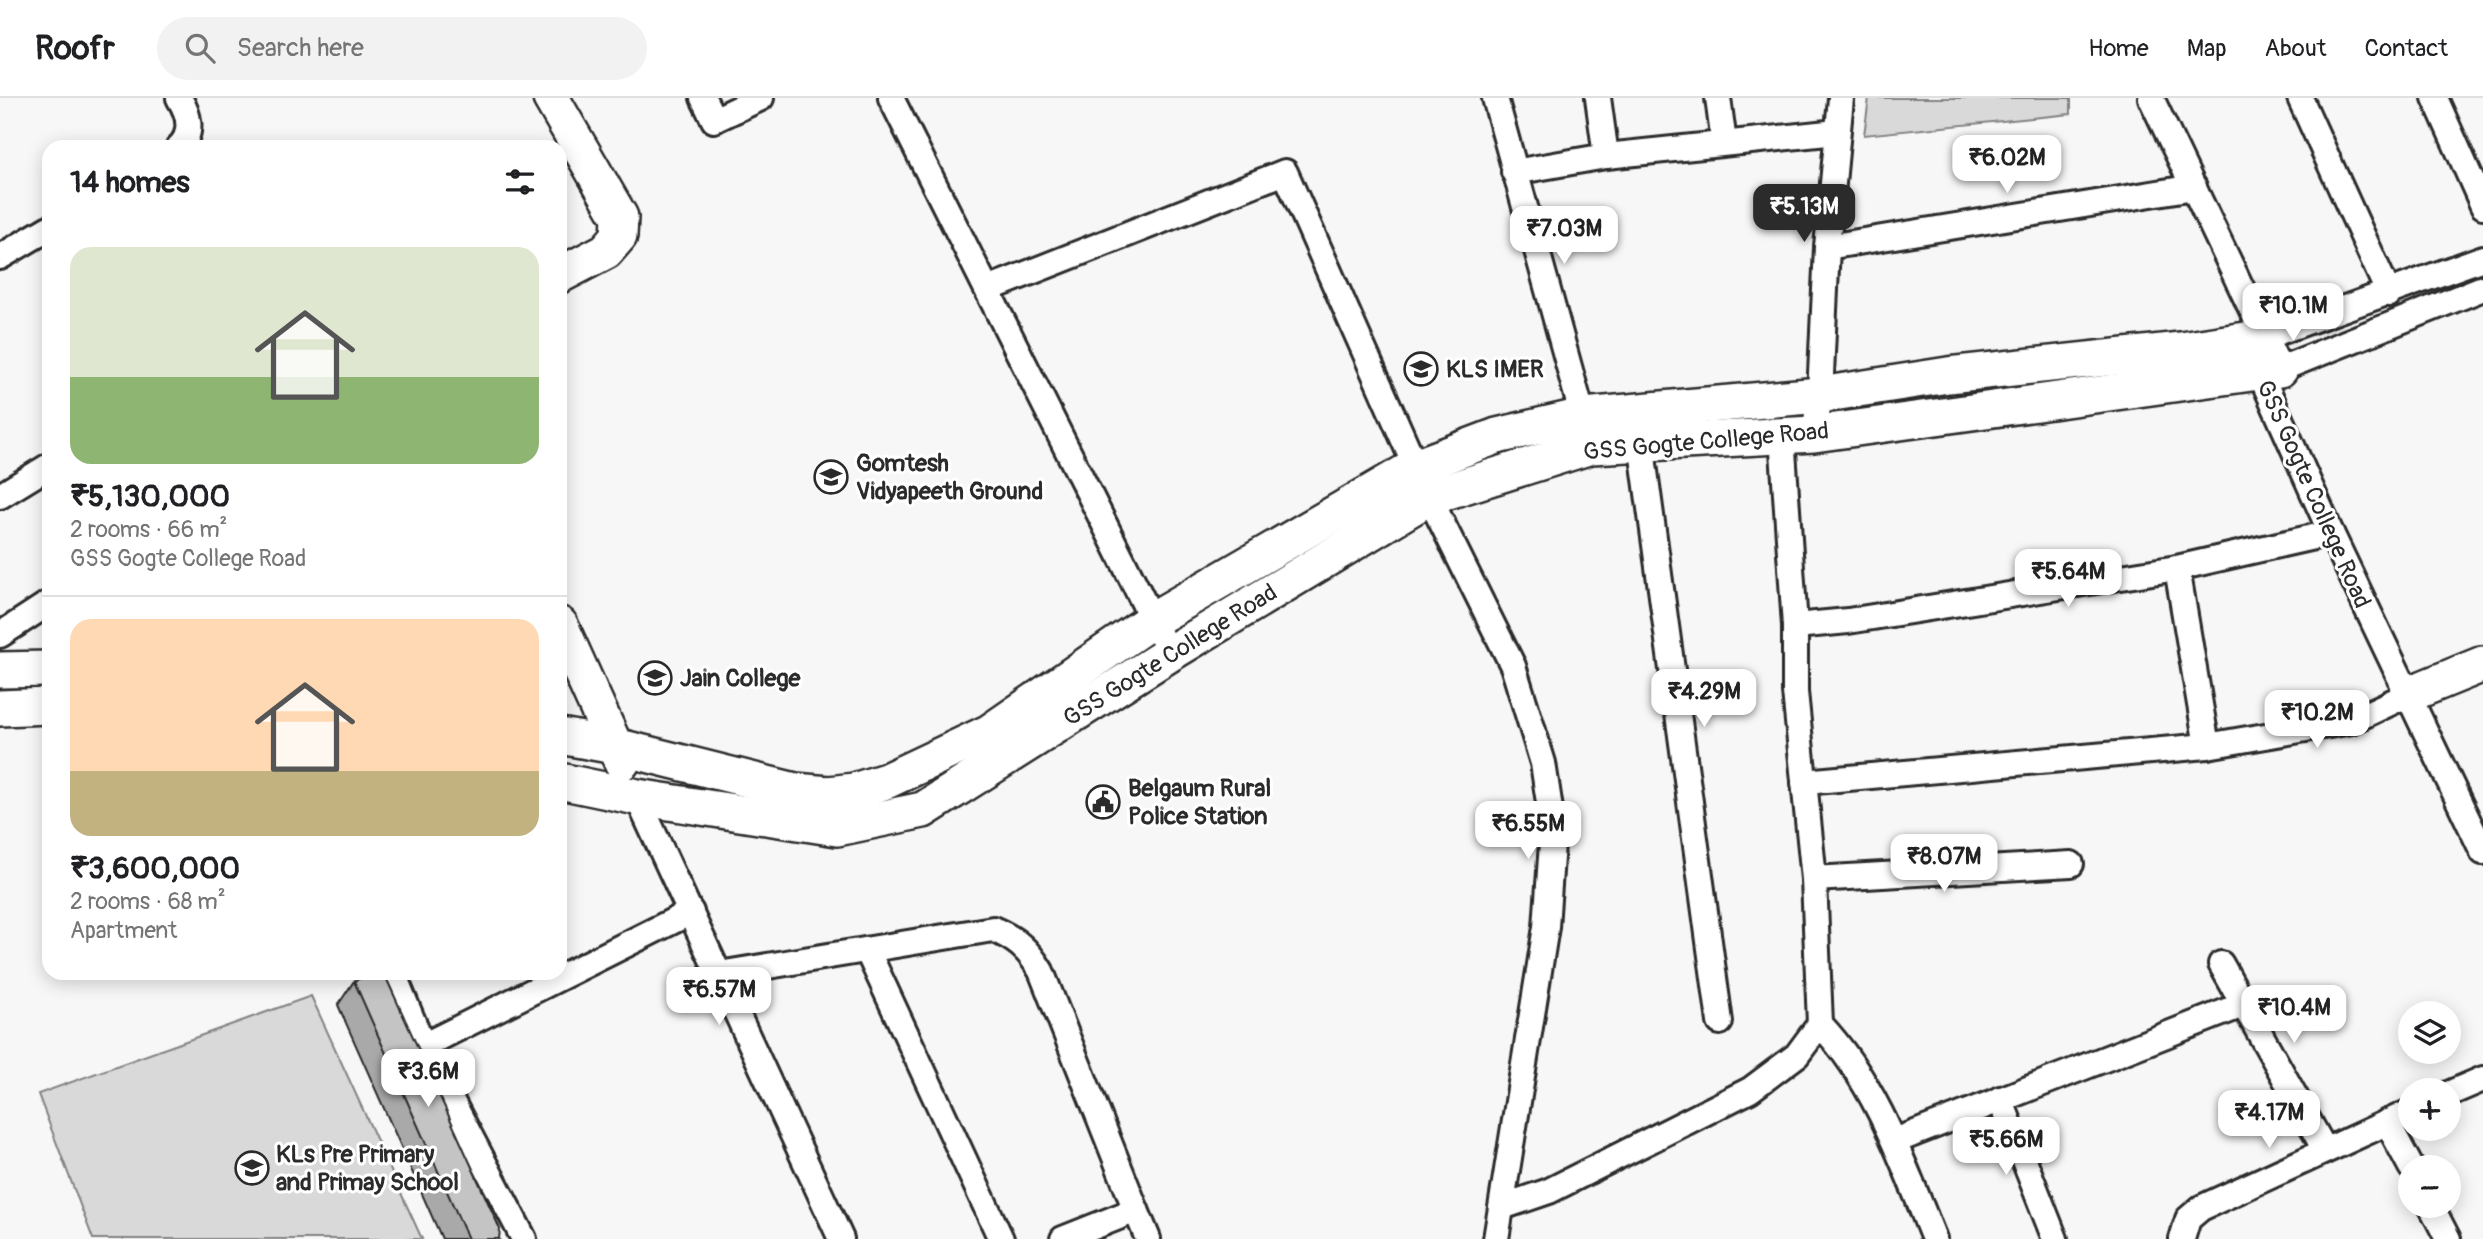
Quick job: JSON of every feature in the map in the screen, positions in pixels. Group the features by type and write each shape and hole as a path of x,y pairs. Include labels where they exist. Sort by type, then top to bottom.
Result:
{"main road":[{"path":"551,98 620,217 620,236 606,251 567,271"},
{"path":"1587,431 1948,375 2265,337"},
{"name":"GSS Gogte College Road","path":"567,782 638,797 837,828 923,810 1169,654 1422,482 1587,431 1641,442 1798,435 2270,370"},
{"path":"567,737 615,746 795,792 829,794 886,781 990,732 1152,620 1422,482"},
{"path":"567,640 638,797"},
{"path":"2407,695 2483,664"},
{"path":"0,670 42,669"},
{"path":"0,708 42,706"},
{"path":"943,754 961,786"}],"street":[{"path":"179,98 187,110 190,127 183,140"},
{"path":"704,98 714,120 761,98"},
{"path":"891,98 1169,654"},
{"path":"1495,98 1587,431"},
{"path":"1598,98 1605,156"},
{"path":"1718,98 1724,143"},
{"path":"1841,98 1826,247 1820,395 1798,435 1795,692 1814,879 1821,1024 1841,1046 1895,1141 1934,1239"},
{"path":"2151,98 2265,337 2270,370 2483,288"},
{"path":"2300,98 2389,294"},
{"path":"2435,98 2483,206"},
{"path":"1514,172 1605,156 1837,132"},
{"path":"988,289 1285,172 1422,482 1513,666 1543,763 1553,829 1546,927 1496,1239"},
{"path":"1826,247 2194,187"},
{"path":"0,257 42,232"},
{"path":"2265,337 2483,258"},
{"name":"GSS Gogte College Road","path":"2270,370 2331,533 2483,852"},
{"path":"1641,442 1720,1023"},
{"path":"0,496 42,470"},
{"path":"1795,626 1848,621 2177,568 2331,533"},
{"path":"2177,568 2207,746"},
{"path":"0,635 42,608"},
{"path":"1804,782 2207,746 2352,721 2407,695"},
{"path":"638,797 841,1239"},
{"path":"1814,879 2071,864"},
{"path":"567,974 691,912"},
{"path":"719,974 993,929 1016,939 1041,971 1148,1239"},
{"path":"867,950 1001,1239"},
{"path":"2221,964 2325,1150"},
{"path":"396,980 423,1046 524,1239"},
{"path":"423,1046 555,980"},
{"path":"1895,1141 2245,1004"},
{"path":"1502,1207 1549,1191 1750,1090 1797,1055 1821,1024"},
{"path":"2461,1088 2483,1079"},
{"path":"2000,1098 2054,1239"},
{"path":"2182,1239 2188,1219 2201,1208 2398,1117"},
{"path":"2387,1122 2405,1155"},
{"path":"1063,1239 1136,1210"},
{"path":"2437,1218 2448,1239"}],"shaded area":[{"path":"1869,98 2071,98 2071,114 1864,135"},
{"name":"KLs Pre Primary and Primay School","path":"311,996 422,1239 93,1239 38,1094"}],"building":[{"path":"387,980 500,1229 499,1239 468,1239 354,981"}],"place":[{"name":"KLS IMER","path":"1421,369"},
{"name":"Gomtesh Vidyapeeth Ground","path":"831,477"},
{"name":"Jain College","path":"655,678"},
{"name":"Belgaum Rural Police Station","path":"1103,802"},
{"name":"KLs Pre Primary and Primay School","path":"252,1168"}]}
